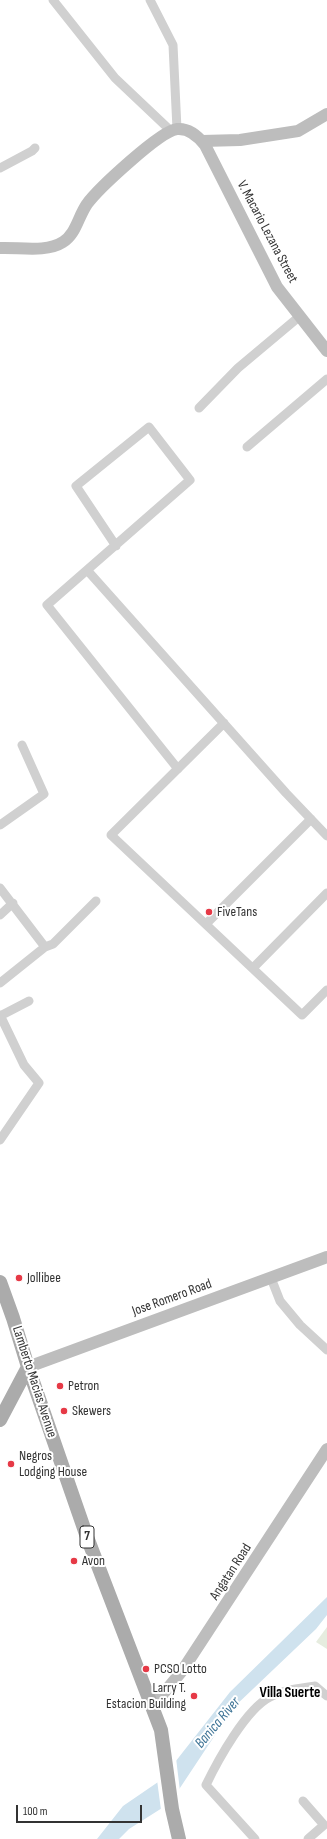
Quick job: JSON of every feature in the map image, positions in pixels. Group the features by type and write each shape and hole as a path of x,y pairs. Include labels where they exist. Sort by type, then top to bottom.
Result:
{"main road":[{"name":"Lamberto Macias Avenue","path":"0,1282 87,1537 153,1706"},
{"path":"0,1420 28,1366"},
{"name":"7","path":"153,1706 161,1730 172,1809 179,1839"}],"street":[{"path":"53,0 115,78 174,130 189,131 202,141 240,140 298,131 327,114"},
{"path":"150,0 173,45 174,130"},
{"path":"0,248 40,248 58,245 63,242 73,232 82,213 93,197 127,164 174,130"},
{"name":"V. Macario Lezana Street","path":"202,141 277,287 327,351"},
{"path":"0,168 35,148"},
{"path":"199,408 238,368 300,316"},
{"path":"247,447 327,379"},
{"path":"116,546 76,486 149,427 190,480 116,546 47,605 178,769"},
{"path":"87,570 327,836"},
{"path":"224,723 111,835 302,1015 327,990"},
{"path":"0,825 44,794 22,745"},
{"path":"206,923 311,819"},
{"path":"0,888 13,903 45,947"},
{"path":"253,968 327,893"},
{"path":"0,983 45,947 53,944 96,902"},
{"path":"0,915 13,903"},
{"path":"0,1140 39,1083 24,1065 0,1016 28,1001"},
{"name":"Jose Romero Road","path":"28,1366 327,1257"},
{"path":"272,1278 280,1301 300,1325 327,1350"},
{"name":"Angatan Road","path":"153,1706 191,1658 327,1449"},
{"path":"255,1839 206,1785 215,1766 252,1712 269,1697 296,1689 315,1686 327,1696"},
{"path":"303,1801 324,1825 308,1839"}],"shaded area":[{"path":"327,1627 327,1649 316,1642"}],"water":[{"name":"Banica River","path":"327,1597 327,1615 316,1629 233,1708 170,1803 129,1829 119,1839 97,1839 123,1806 161,1780 230,1692"}],"pier":[{"path":"176,1758 180,1791 171,1804 161,1810 157,1780"}],"place":[{"name":"FiveTans","path":"209,912"},
{"name":"Jollibee","path":"19,1278"},
{"name":"Petron","path":"60,1386"},
{"name":"Skewers","path":"64,1411"},
{"name":"Negros Lodging House","path":"11,1464"},
{"name":"Avon","path":"74,1561"},
{"name":"PCSO Lotto","path":"146,1669"},
{"name":"Larry T. Estacion Building","path":"194,1696"}],"district":[{"name":"Villa Suerte","path":"290,1693"}]}
